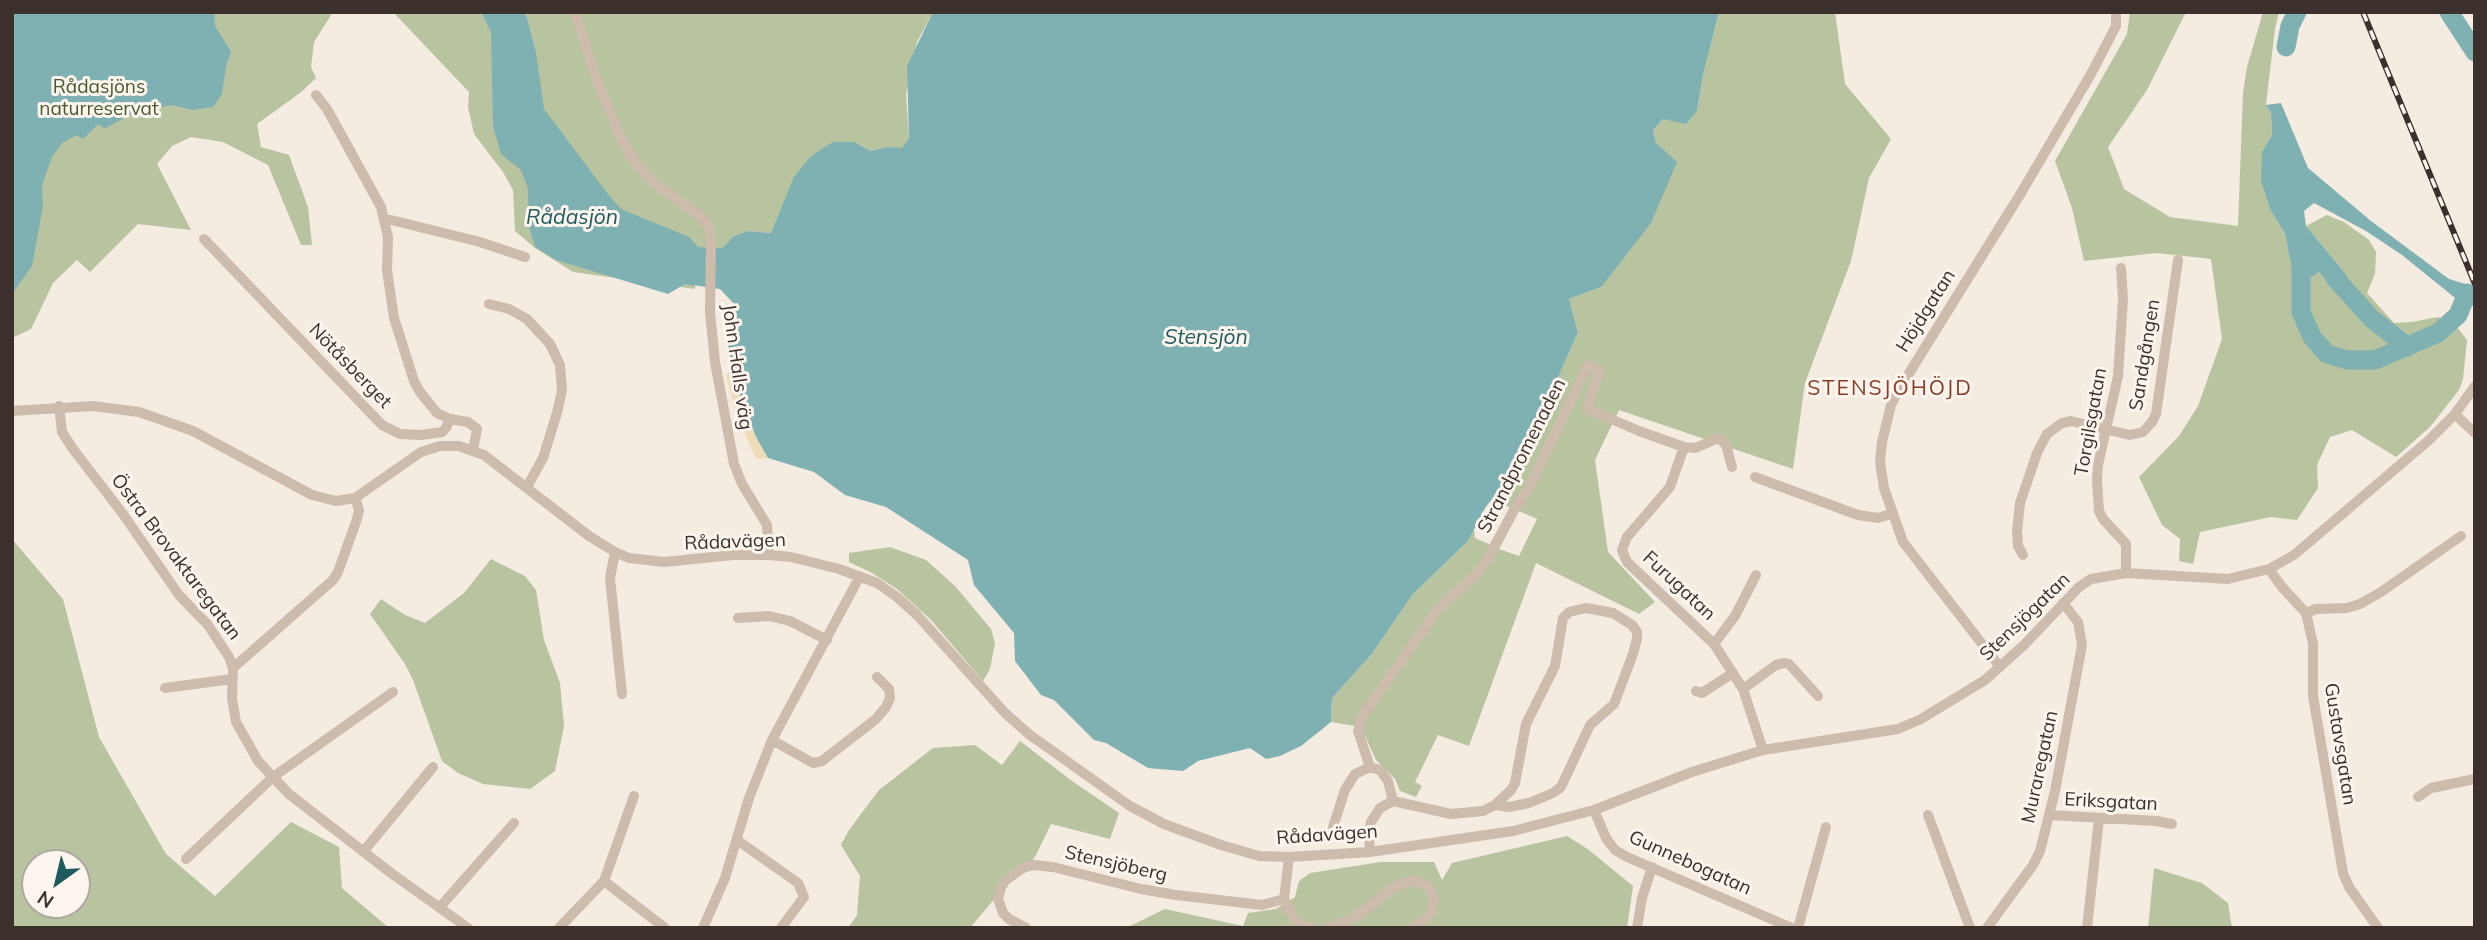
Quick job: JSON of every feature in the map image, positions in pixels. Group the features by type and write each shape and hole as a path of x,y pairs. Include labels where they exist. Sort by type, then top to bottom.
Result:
{"street":[{"name":"John Halls väg","path":"575,12 597,81 621,138 635,163 658,186 704,219 710,230 710,294 715,362 734,464 742,484 767,525 769,555"},
{"name":"Höjdgatan","path":"2000,667 1903,542 1891,514 1880,462 1885,422 1891,405 2091,74 2116,26 2116,12"},
{"path":"316,95 369,183 384,220 388,237 390,298 406,360 420,392 431,407 450,419 468,422 477,429 473,450"},
{"path":"384,220 480,242 524,257"},
{"name":"Nötåsberget","path":"204,239 382,425 400,434 421,435 444,430 450,419"},
{"name":"Sandgången","path":"2023,555 2018,545 2017,532 2020,503 2037,453 2047,434 2062,423 2071,421 2130,435 2137,434 2148,428 2156,414 2178,260"},
{"name":"Torgilsgatan","path":"2121,268 2121,351 2098,465 2099,511 2126,544 2126,573"},
{"path":"489,304 509,309 527,319 550,344 561,365 562,390 557,414 543,458 527,487"},
{"name":"Strandpromenaden","path":"1370,767 1358,731 1363,715 1438,609 1476,575 1487,560 1531,484 1588,365 1598,370 1599,374 1588,403 1590,410 1684,447"},
{"name":"Stensjögatan","path":"1594,810 1692,772 1763,750 1898,729 1962,696 2000,667 2079,587 2091,579 2126,573 2228,579 2269,569 2294,555 2428,441 2455,414 2475,386"},
{"path":"12,411 59,406 119,409 166,420 193,430 312,495 335,501 355,498 359,510 358,519 333,580 233,673 165,688"},
{"name":"Östra Brovaktaregatan","path":"59,406 62,432 73,449 123,513 179,596 208,625 229,657 233,673 232,698 236,723 258,761 289,794 468,928"},
{"path":"2455,414 2475,433"},
{"path":"1684,447 1695,448 1719,438 1726,445 1732,467"},
{"name":"Rådavägen","path":"355,498 408,458 421,452 449,446 473,450 500,466 589,536 615,552 647,561 664,562 733,555 769,555 808,560 860,576 886,589 917,615 986,695 1030,735 1130,806 1164,824 1259,856 1289,858 1370,852 1513,831 1594,810"},
{"name":"Furugatan","path":"1684,447 1670,487 1627,537 1622,550 1627,562 1714,644 1742,689 1763,750"},
{"path":"1755,477 1858,515 1878,518 1891,514"},
{"path":"2269,569 2306,613 2316,609 2347,608 2381,592 2461,536"},
{"path":"615,552 610,578 622,694"},
{"name":"Furugatan","path":"1714,644 1735,616 1756,575"},
{"path":"703,928 720,890 749,798 772,740 860,576"},
{"name":"Muraregatan","path":"1987,928 2033,865 2040,851 2049,816 2082,645 2078,622 2063,603"},
{"path":"1370,852 1371,822 1380,808 1393,801 1451,814 1483,811 1495,805 1511,790 1515,783 1526,724 1555,666 1563,618 1575,609 1595,608 1613,613 1632,625 1637,632 1637,639 1614,704 1590,725 1561,787 1529,803 1508,807 1495,805"},
{"name":"Gustavsgatan","path":"2306,613 2313,644 2313,696 2343,873 2349,887 2378,928"},
{"path":"738,618 780,618 827,640"},
{"path":"1742,689 1776,665 1784,663 1789,664 1818,696"},
{"path":"1696,691 1702,693 1734,673"},
{"path":"772,740 813,763 822,761 876,719 886,707 890,698 889,690 877,677"},
{"path":"186,859 273,777 393,692"},
{"path":"363,852 433,766"},
{"path":"1333,827 1350,780 1355,774 1370,767 1385,775 1393,801"},
{"path":"2418,797 2431,788 2475,779"},
{"path":"559,928 604,881 634,796"},
{"name":"Gunnebogatan","path":"1594,810 1601,830 1615,849 1627,857 1791,928"},
{"path":"1928,814 1970,928"},
{"name":"Eriksgatan","path":"2049,816 2172,824"},
{"path":"2087,928 2099,819"},
{"path":"440,907 514,823"},
{"path":"1798,928 1826,827"},
{"path":"737,841 798,883 804,897 781,928"},
{"path":"1289,858 1284,900 1294,918 1301,925 1310,928"},
{"name":"Stensjöberg","path":"1026,928 1003,913 998,899 1006,880 1023,868 1033,865 1053,867 1176,895 1262,905 1284,900"},
{"path":"1637,928 1642,898 1652,867"},
{"path":"1328,928 1354,918 1396,886 1412,880 1420,881 1429,887 1434,902 1426,919 1411,928"},
{"path":"604,881 665,928"}],"green space":[{"name":"Rådasjöns naturreservat","path":"12,12 333,12 314,42 311,67 316,78 257,124 261,147 289,155 308,207 312,245 301,245 268,165 223,142 191,137 172,146 157,164 191,230 138,224 90,272 77,260 53,283 31,329 12,338"},
{"path":"393,12 522,12 536,52 527,17 523,12 933,12 917,42 906,94 909,138 902,149 886,147 871,151 854,142 782,209 771,233 748,231 734,236 722,248 697,247 695,289 573,272 535,248 515,231 513,190 474,134 468,107 469,92"},
{"path":"1719,12 1835,12 1845,84 1891,139 1869,178 1851,261 1805,383 1793,469 1619,410 1595,460 1608,552 1655,602 1639,614 1536,563 1469,746 1438,735 1415,782 1422,786 1416,797 1400,791 1395,779 1376,760 1361,727 1331,722 1332,698 1371,655 1413,594 1468,541 1474,529 1475,538 1491,545 1510,507 1490,503 1513,472 1535,430 1578,332 1569,299 1601,287 1656,143 1653,130 1663,119 1697,111","holes":["1519,511 1537,519 1519,556 1499,549"]},
{"path":"2130,12 2186,12 2147,90 2108,147 2124,189 2170,217 2238,226 2243,93 2247,67 2263,12 2279,12 2266,104 2271,113 2272,135 2262,152 2271,211 2285,234 2293,275 2319,272 2334,291 2345,273 2306,226 2327,215 2344,222 2369,240 2376,252 2375,274 2367,293 2394,323 2438,317 2454,323 2467,340 2463,379 2459,390 2430,427 2396,457 2352,430 2330,437 2317,465 2318,488 2297,520 2271,517 2200,532 2193,564 2179,561 2180,539 2162,525 2139,477 2179,436 2198,406 2222,339 2211,259 2157,253 2084,261 2072,208 2055,161 2127,34"},
{"path":"12,539 63,599 99,737 166,854 215,896 291,822 339,847 342,888 389,928 12,928"},
{"path":"890,547 926,560 955,586 991,629 995,643 990,669 983,681 931,620 897,589 849,562 849,553"},
{"path":"491,559 525,576 536,590 544,640 560,683 564,726 555,771 530,789 483,784 458,773 442,761 413,680 370,614 381,599 405,615 425,623 464,593"},
{"path":"1020,741 1119,813 1110,839 1051,824 1025,871 1016,873 970,928 848,928 857,915 860,876 841,845 879,790 933,748 975,745 1002,765"},
{"path":"1567,836 1589,850 1633,886 1627,928 1126,928 1165,909 1243,926 1248,913 1276,909 1295,897 1299,881 1310,873 1381,862 1434,862 1442,880 1452,863"},
{"path":"2154,868 2202,883 2228,903 2232,928 2148,928"}],"sand":[{"path":"731,370 756,437 768,458 756,459 736,414 726,375"}],"water":[{"path":"12,12 214,12 215,26 231,52 222,94 213,107 193,110 171,105 149,113 133,113 104,129 97,125 83,139 77,135 62,143 52,157 42,185 43,206 32,266 12,294"},
{"name":"Stensjön","path":"481,12 523,12 527,17 536,52 544,109 621,209 689,237 698,247 722,248 734,236 748,231 771,233 794,177 811,156 833,142 854,142 871,151 886,147 902,148 909,138 907,66 933,12 1719,12 1697,111 1686,124 1663,119 1653,130 1656,143 1677,162 1651,223 1601,287 1569,299 1578,332 1535,430 1513,472 1485,508 1468,541 1413,594 1371,655 1332,698 1331,722 1301,746 1280,756 1266,759 1250,748 1198,761 1183,771 1148,768 1106,743 1094,740 1054,700 1041,695 1015,661 1014,633 974,585 968,560 886,507 845,495 814,472 768,458 756,437 740,395 729,352 725,327 737,307 720,289 685,284 668,294 556,260 535,247 529,227 528,189 521,170 501,154 493,126 491,32"},
{"path":"2281,103 2308,168 2371,221 2449,279 2475,287 2475,306 2467,305 2454,297 2402,255 2366,231 2314,203 2304,211 2306,226 2345,273 2356,294 2348,300 2334,291 2319,272 2300,284 2293,275 2285,234 2271,211 2261,181 2262,152 2272,135 2271,113 2266,105"}],"waterway":[{"path":"2286,47 2290,26 2297,12"},
{"path":"2449,12 2475,52"},
{"path":"2301,259 2301,312 2312,337 2327,354 2347,360 2375,360 2438,333 2458,315 2467,293"},
{"path":"2335,278 2372,319 2408,347"}],"railway":[{"path":"2363,12 2475,284"}],"district":[{"name":"STENSJÖHÖJD","path":"1890,389"}],"water label":[{"name":"Rådasjön","path":"572,218"}]}
